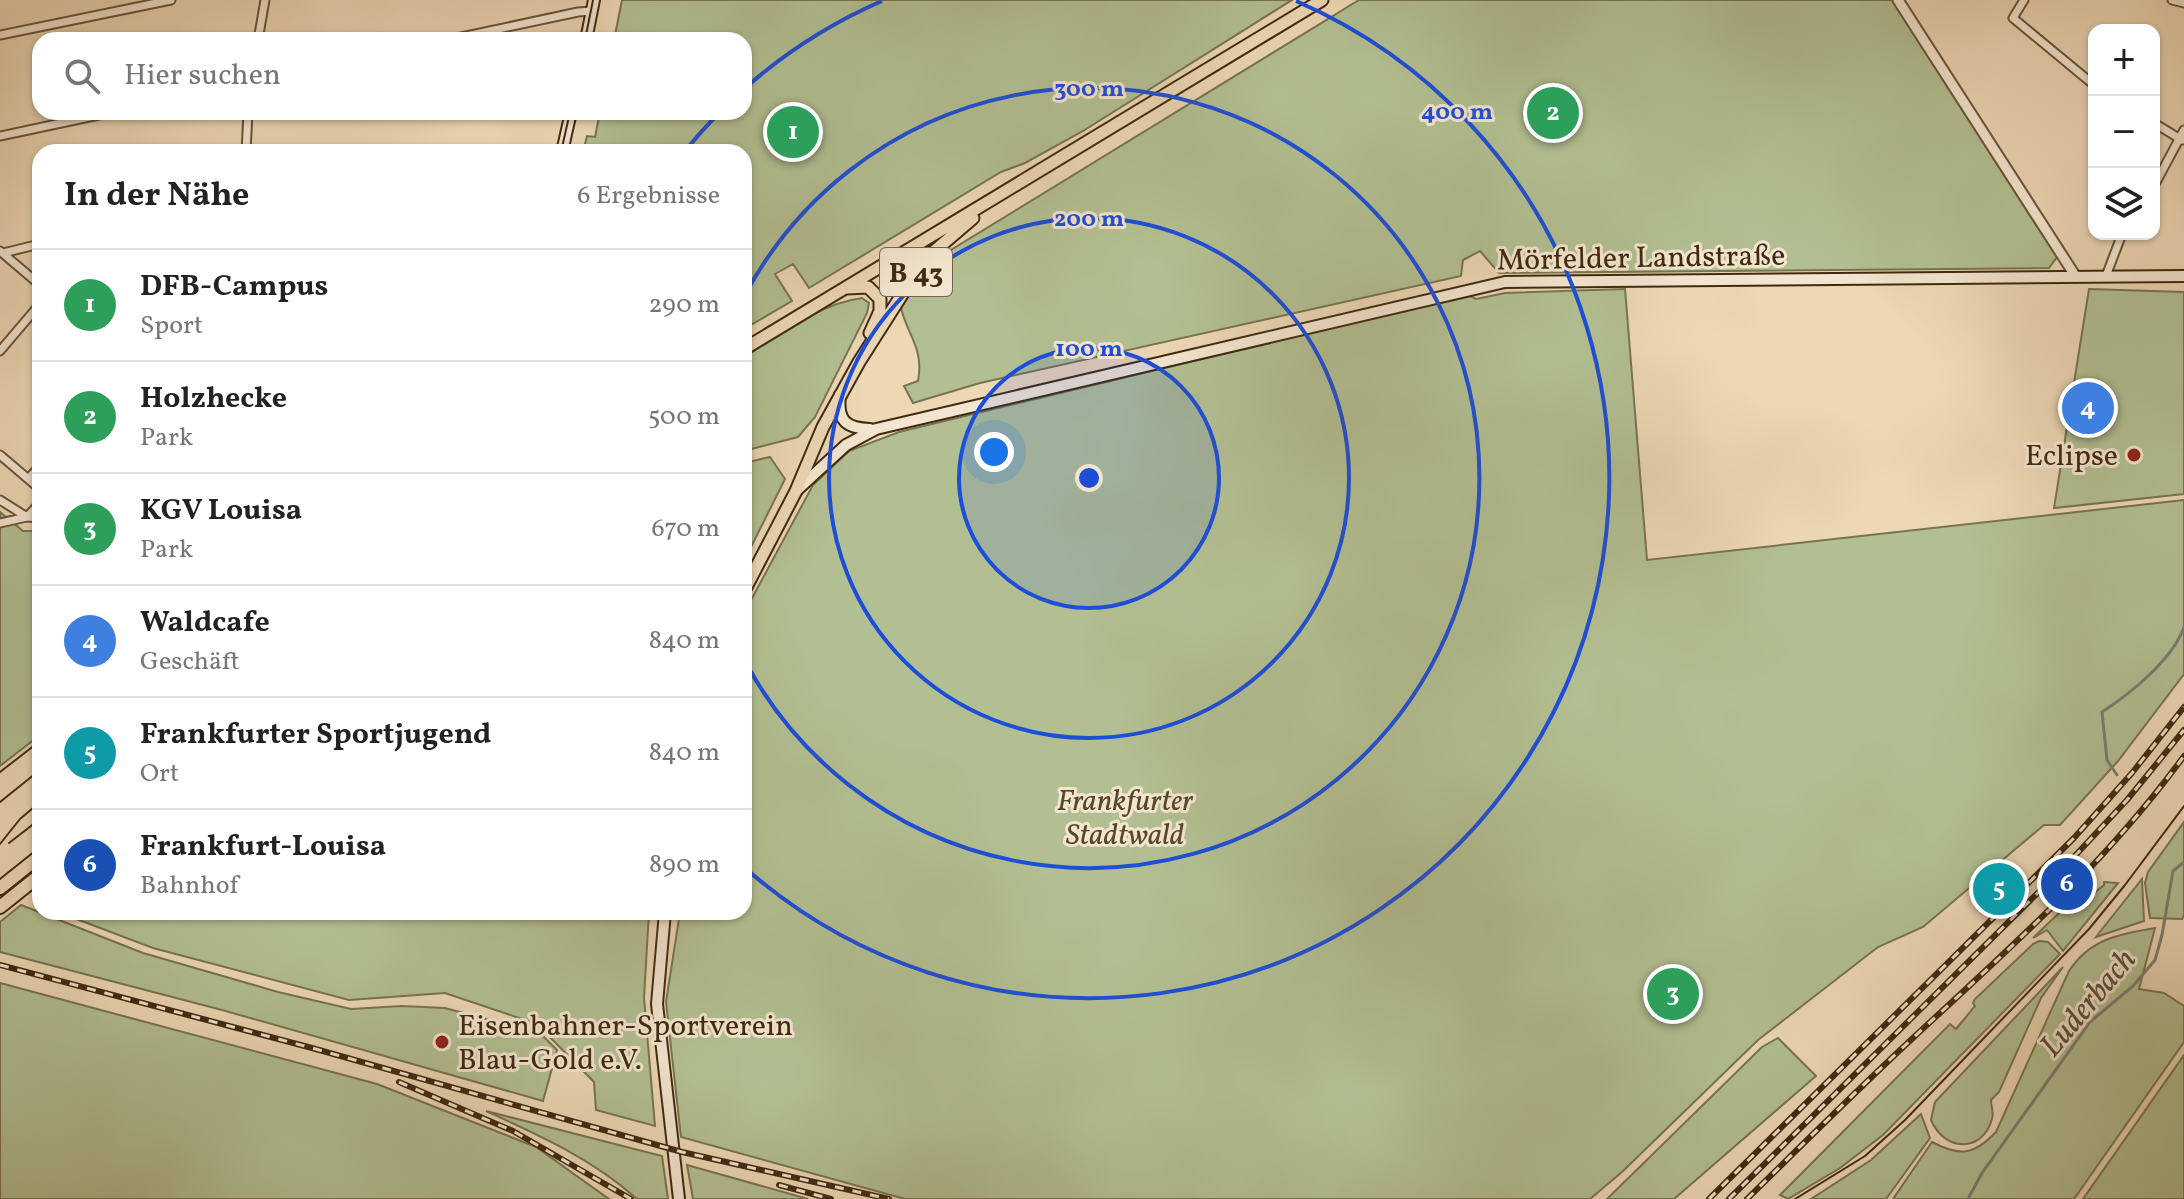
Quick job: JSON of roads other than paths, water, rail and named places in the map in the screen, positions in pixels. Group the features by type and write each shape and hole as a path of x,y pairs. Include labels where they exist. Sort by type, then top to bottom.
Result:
{"highway":[{"path":"0,888 32,862"},
{"path":"0,907 32,881"}],"main road":[{"name":"B 43","path":"752,344 1322,0"},
{"path":"588,32 593,6"},
{"path":"564,144 569,120"},
{"name":"B 43","path":"752,576 796,491 840,395 924,260 994,199"},
{"name":"Mörfelder Landstraße","path":"796,491 846,445 876,429 1505,282 2184,276"},
{"path":"839,290 868,287 876,293 881,304 854,371"},
{"path":"840,395 841,411 847,424 855,428 876,429"},
{"path":"664,920 657,1004 679,1199"}],"street":[{"path":"0,35 171,0"},
{"path":"259,32 265,0"},
{"path":"1898,0 2076,277"},
{"path":"2024,0 2013,18 2088,80"},
{"path":"2172,0 2184,3"},
{"path":"484,32 593,6"},
{"path":"0,136 75,120"},
{"path":"246,144 248,120"},
{"path":"2160,127 2182,140"},
{"path":"2160,176 2182,140 2184,130"},
{"path":"2106,276 2120,240"},
{"path":"2,252 32,246"},
{"path":"2,252 32,278"},
{"path":"0,351 32,313"},
{"path":"0,455 32,482"},
{"path":"0,500 27,517"},
{"path":"27,517 32,512"},
{"path":"0,523 32,517"}],"waterway":[{"name":"Luderbach","path":"2117,775 2107,760 2102,712 2161,663 2184,627"},
{"name":"Luderbach","path":"1968,1199 1982,1173 2090,1022 2133,986 2155,960 2173,871 2184,862"}],"tram line":[{"path":"587,32 593,0"},
{"path":"563,144 568,120"},
{"path":"0,772 32,747"},
{"path":"0,802 32,776"},
{"path":"1795,1199 1865,1156 1905,1120 2089,929 2184,806"},
{"path":"0,844 32,809"},
{"path":"9,843 32,825"}],"railway":[{"path":"1709,1199 2074,838 2132,773 2184,707"},
{"path":"1729,1199 2072,859 2127,800 2184,730"},
{"path":"1747,1199 2056,903 2122,833 2184,756"},
{"path":"0,965 312,1048 682,1152 889,1199"},
{"path":"399,1082 513,1131 631,1199"},
{"path":"779,1185 831,1199"}],"place":[{"name":"Holzhecke","path":"1553,113"},
{"name":"DFB-Campus","path":"793,132"},
{"name":"Waldcafe","path":"2088,408"},
{"name":"Eclipse","path":"2134,455"},
{"name":"Frankfurt-Louisa","path":"2067,884"},
{"name":"Frankfurter Sportjugend","path":"1999,889"},
{"name":"KGV Louisa","path":"1673,994"},
{"name":"Eisenbahner-Sportverein Blau-Gold e.V.","path":"442,1042"}],"park label":[{"name":"Frankfurter Stadtwald","path":"1125,817"}]}
